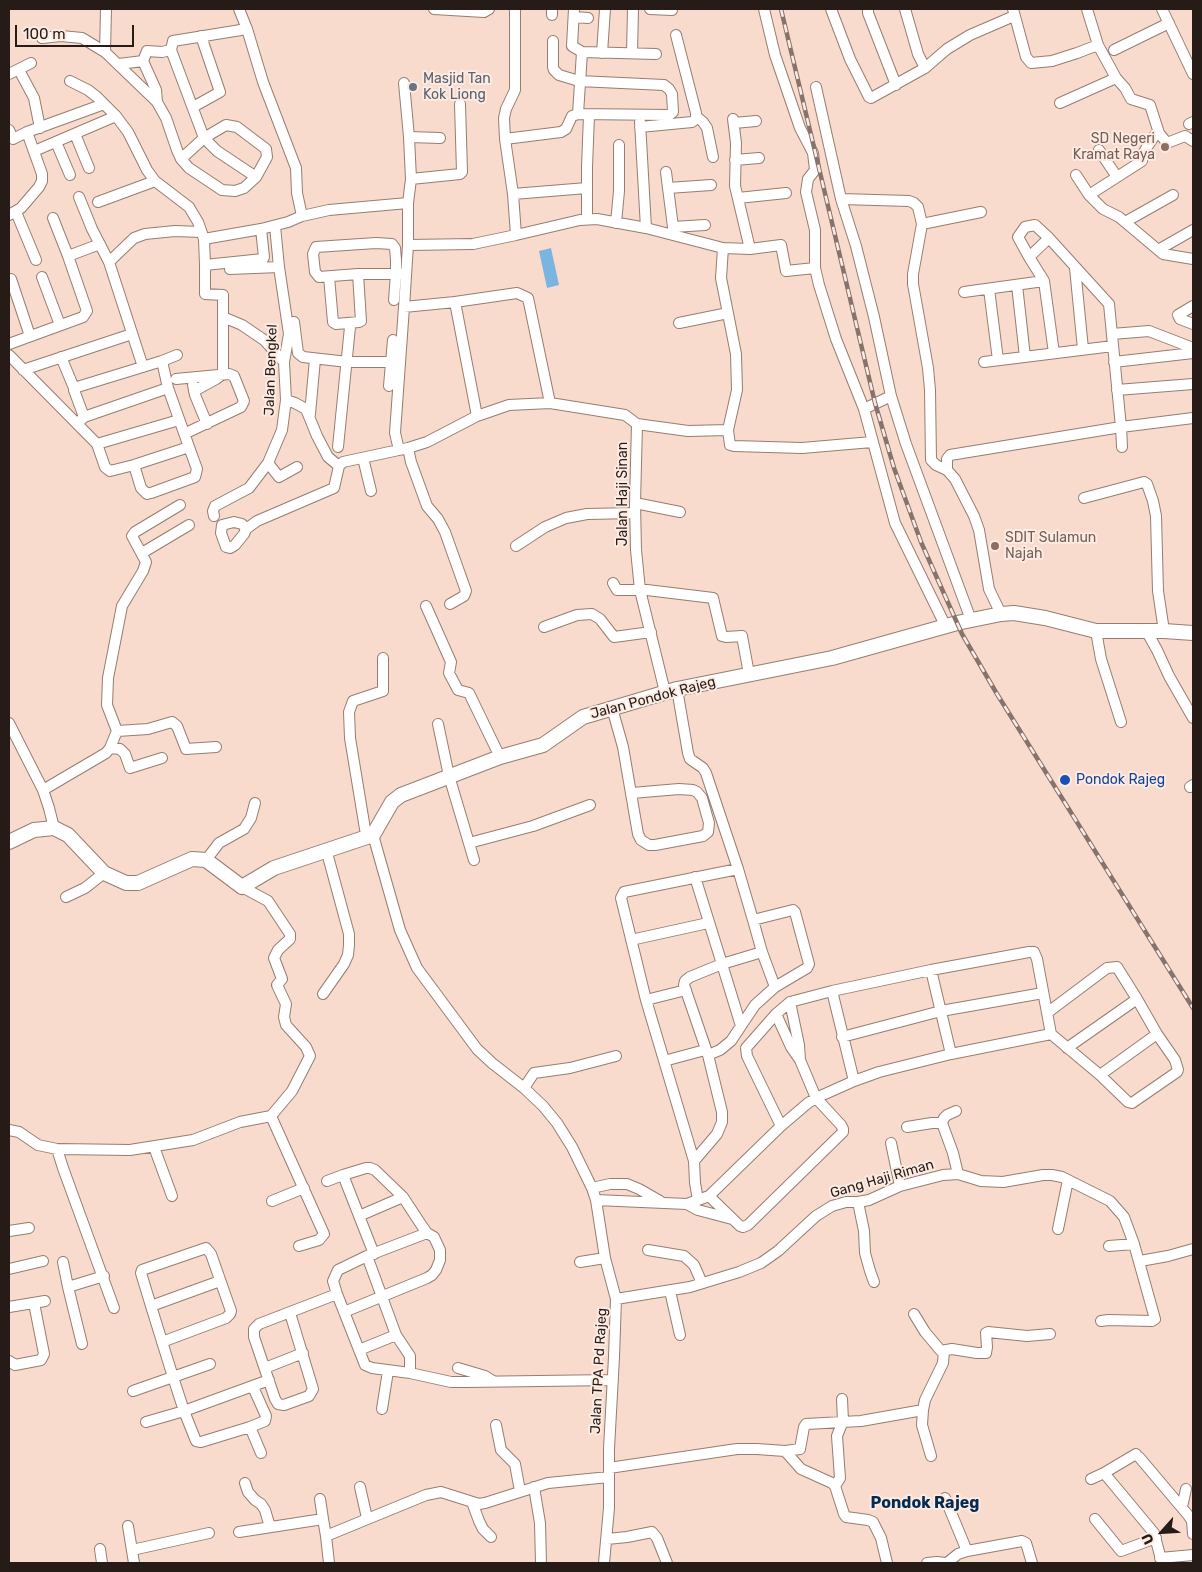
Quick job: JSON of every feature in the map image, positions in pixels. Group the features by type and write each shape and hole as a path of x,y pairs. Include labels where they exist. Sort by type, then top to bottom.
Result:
{"main road":[{"name":"Jalan Pondok Rajeg","path":"370,836 392,802 401,795 500,757 543,745 583,717 671,690 832,658 971,620 1001,614 1014,613 1045,618 1096,631 1193,633"},
{"path":"9,842 34,830 54,828 68,835 104,873 126,883 138,883 192,859 206,860 242,886 274,868 326,849 370,836"}],"street":[{"path":"105,52 107,36 106,9"},
{"path":"238,9 247,29 266,90 296,168 297,193 302,216"},
{"path":"434,9 484,12 489,9"},
{"path":"515,9 515,90 504,114 516,236"},
{"path":"602,53 605,9"},
{"path":"632,53 633,9"},
{"path":"650,9 672,10"},
{"path":"764,9 775,55 800,128 813,153 815,170 808,179 806,192 815,230 815,268 836,339 864,409 895,523 946,627"},
{"path":"831,9 841,36 871,98 925,68 947,49 1014,12 1026,57 1031,63 1052,61 1098,45"},
{"path":"868,9 896,85"},
{"path":"905,9 925,68"},
{"path":"1087,9 1098,45 1116,78 1125,88 1131,99 1150,105 1159,133 1167,143 1185,136 1193,140"},
{"path":"1162,9 1193,74"},
{"path":"588,18 574,13 572,46 582,52 656,54"},
{"path":"1114,50 1169,23"},
{"path":"247,29 173,41 171,50 204,138 218,151 256,177"},
{"path":"676,35 697,117 707,128 713,157"},
{"path":"42,38 107,36"},
{"path":"193,107 220,92 201,36"},
{"path":"82,38 105,52 157,102 166,118 176,150 181,159 189,168 222,190 234,191 244,188 256,177 267,157 266,149 237,126 226,125 204,138 181,159"},
{"path":"505,139 562,132 566,129 572,116 578,114 640,116 669,115 673,112 672,94 664,86 579,81 559,75 554,70 553,40"},
{"path":"157,102 156,90 143,61 147,51 162,52 171,50"},
{"path":"578,114 582,52"},
{"path":"119,64 143,61"},
{"path":"9,74 31,63"},
{"path":"19,70 34,98 40,128"},
{"path":"1060,103 1116,78"},
{"path":"70,81 88,90 116,116 128,132 155,181 189,206 203,235 205,294 223,295 222,374 194,391"},
{"path":"394,300 408,245 408,203 411,179 404,83"},
{"path":"816,87 841,199 856,246 874,316 890,396 971,620"},
{"path":"10,137 104,104"},
{"path":"411,179 460,174 462,172 460,104"},
{"path":"587,219 589,115"},
{"path":"39,148 116,116"},
{"path":"640,116 646,228"},
{"path":"640,128 692,122 697,117"},
{"path":"750,248 736,186 736,143 733,121 756,121"},
{"path":"27,132 42,174 42,181 21,208 13,213 36,260"},
{"path":"1089,195 1142,161 1142,154 1159,133"},
{"path":"75,134 89,168"},
{"path":"409,137 440,138"},
{"path":"56,142 70,175"},
{"path":"616,222 619,146"},
{"path":"1099,150 1118,177"},
{"path":"735,160 759,158"},
{"path":"666,172 674,231"},
{"path":"1076,174 1089,195 1103,209 1119,217 1163,254 1193,259"},
{"path":"98,202 155,181"},
{"path":"668,188 711,185"},
{"path":"512,194 587,188"},
{"path":"738,198 786,193"},
{"path":"1125,222 1173,195"},
{"path":"79,197 109,262 143,367"},
{"path":"841,199 909,201 918,207 922,224 913,274 928,368 931,460 936,466 947,470 955,479 974,516 979,530 989,589 1001,614"},
{"path":"109,262 134,238 145,234 174,231 203,235 261,229 302,216 330,210 408,203"},
{"path":"922,224 982,212"},
{"path":"9,344 83,317 87,311 53,218"},
{"path":"408,245 473,244 587,219 597,219 674,231 722,248 781,245 786,271 815,268"},
{"path":"674,231 705,225"},
{"path":"1054,352 1044,281 1018,237 1026,226 1035,225 1109,304 1122,447"},
{"name":"Jalan Bengkel","path":"214,516 215,506 249,488 268,464 282,430 286,400 284,362 289,334 276,268 275,226"},
{"path":"205,265 263,259 261,229"},
{"path":"1158,250 1193,230"},
{"path":"1029,257 1048,238"},
{"path":"389,386 404,307 401,274 395,248 392,244 376,243 316,247 313,254 315,272 319,277 358,274 401,274"},
{"path":"68,256 100,244"},
{"path":"722,248 721,278 736,354 737,390 728,430 730,445 802,448 872,442"},
{"path":"223,270 276,268"},
{"path":"1075,268 1082,349"},
{"path":"329,276 333,322 336,324 361,321 358,274"},
{"path":"42,277 60,325"},
{"path":"12,279 30,336"},
{"path":"964,292 1044,281"},
{"path":"1017,285 1025,357"},
{"path":"989,289 998,360"},
{"path":"404,307 517,293 528,298 550,403"},
{"path":"288,294 295,326 298,353 303,357 348,362 395,362"},
{"path":"455,302 477,416"},
{"path":"1193,306 1178,315 1180,319 1193,324"},
{"path":"679,323 728,313"},
{"path":"223,317 242,324 264,340 284,362"},
{"path":"338,447 350,327"},
{"path":"1112,334 1149,331 1193,348"},
{"path":"23,370 132,334"},
{"path":"393,340 395,362 395,433 411,462 427,506 438,519 445,532 466,591 464,596 450,604"},
{"path":"984,362 1113,346"},
{"path":"1114,362 1193,353"},
{"path":"74,388 162,361 176,354"},
{"path":"9,355 23,370 81,420 97,444 105,467 110,471 134,466 189,447"},
{"path":"61,358 74,388 81,420"},
{"path":"310,414 314,359"},
{"path":"134,466 141,488 147,494 195,476 197,469 168,388 162,361"},
{"path":"176,379 229,374 234,376 244,400 241,407 186,433"},
{"path":"192,377 194,391 206,424"},
{"path":"1117,390 1193,384"},
{"path":"81,420 168,388"},
{"path":"864,409 890,396"},
{"path":"246,529 257,521 334,488 339,466 328,457 306,409 286,400"},
{"name":"Jalan Haji Sinan","path":"339,466 343,462 404,449 426,442 477,416 509,405 550,403 624,415 637,424 635,508 636,550 640,590 690,759 702,768 706,774 775,988"},
{"path":"947,470 947,459 950,455 1121,427 1193,418"},
{"path":"97,444 179,420"},
{"path":"637,424 688,431 728,430"},
{"path":"363,458 371,491"},
{"path":"268,464 279,477 298,467"},
{"path":"1084,498 1144,482 1147,484 1156,516 1158,591 1164,631"},
{"path":"43,790 106,753 110,748 117,731 107,705 108,678 122,606 143,571 146,562 132,536 135,532 180,505"},
{"path":"516,546 545,527 566,518 635,508 680,512"},
{"path":"142,553 189,525"},
{"path":"613,583 617,590 648,590 714,598 722,636 742,636 749,674"},
{"path":"426,606 451,662 450,673 458,690 469,694 500,757"},
{"path":"544,627 577,615 592,614 600,619 614,637 651,632"},
{"path":"1096,631 1103,667 1121,722"},
{"path":"1147,632 1193,718"},
{"name":"Jalan TPA Pd Rajeg","path":"383,658 383,691 353,701 349,712 350,738 365,830 370,836 400,930 417,968 477,1049 492,1064 524,1088 557,1123 572,1147 596,1200 605,1258 616,1299 608,1449 607,1538 604,1563"},
{"path":"612,708 623,747 638,834 644,843 655,845 703,836 708,832 709,823 702,798 697,792 679,789 632,793"},
{"path":"9,722 43,790 54,828"},
{"path":"117,731 148,729 172,722 177,726 186,749 216,747"},
{"path":"438,724 449,776 474,860"},
{"path":"110,748 120,749 126,754 130,768 162,758"},
{"path":"206,860 219,843 244,829 251,818 255,804"},
{"path":"469,843 533,826 590,805"},
{"path":"323,994 344,964 348,955 349,945 349,934 326,849"},
{"path":"698,1200 694,1178 694,1161 646,1000 621,898 624,892 738,869"},
{"path":"66,897 85,888 104,873"},
{"path":"695,877 741,1026"},
{"path":"9,1130 19,1132 38,1144 57,1149 130,1150 193,1140 240,1122 271,1116 292,1091 310,1056 306,1047 286,1025 284,1017 286,1004 278,985 282,979 274,958 278,950 290,939 290,934 268,901 242,886"},
{"path":"664,1061 720,1050 731,1041 756,1005 775,988 807,968 809,964 793,910 753,920"},
{"path":"631,940 708,923"},
{"path":"694,1161 717,1134 722,1122 722,1112 684,984 690,977 722,964 762,952"},
{"path":"781,1126 746,1052 749,1045 776,1014 790,1002 932,970 1034,952 1051,1034 1100,1075 1128,1102 1132,1103 1177,1072 1176,1062 1117,967 1111,966 1047,1013"},
{"path":"932,970 951,1054"},
{"path":"646,1000 686,990"},
{"path":"832,991 854,1081"},
{"path":"842,1037 941,1011 1043,992"},
{"path":"1067,1048 1137,998"},
{"path":"790,1002 799,1045 800,1060"},
{"path":"709,1196 740,1226 744,1227 843,1132 841,1126 816,1098 800,1060 791,1047 776,1014"},
{"path":"596,1200 686,1204 709,1196 781,1126 816,1098 879,1072 951,1054 1051,1034"},
{"path":"1100,1075 1157,1034"},
{"path":"524,1088 534,1073 570,1068 616,1056"},
{"path":"956,1111 947,1115 942,1123 953,1153 958,1174"},
{"path":"271,1116 324,1234 319,1240 299,1246"},
{"path":"907,1128 942,1123"},
{"path":"891,1143 900,1186"},
{"path":"154,1147 172,1196"},
{"path":"57,1149 114,1308"},
{"path":"327,1181 366,1168 375,1170 403,1197 427,1233 434,1237 440,1250 440,1260 436,1270 427,1278 344,1312"},
{"name":"Gang Haji Riman","path":"616,1299 690,1287 761,1263 778,1251 816,1216 839,1203 868,1200 900,1186 943,1175 958,1174 980,1181 1003,1182 1052,1175 1068,1180 1110,1201 1124,1217 1140,1261 1154,1319 1152,1321 1101,1321"},
{"path":"344,1175 359,1216 382,1297 396,1335 410,1356 410,1373"},
{"path":"1058,1229 1068,1180"},
{"path":"592,1188 610,1184 627,1184 663,1203"},
{"path":"272,1201 304,1188"},
{"path":"359,1216 403,1197"},
{"path":"858,1202 864,1231 865,1253 874,1282"},
{"path":"686,1204 698,1210 733,1219"},
{"path":"9,1232 29,1228"},
{"path":"427,1233 370,1255 338,1270 333,1281 358,1350 366,1366 451,1382 613,1380"},
{"path":"1109,1246 1134,1244"},
{"path":"162,1342 228,1316 231,1311 206,1248 142,1270 141,1273 152,1306 162,1342 184,1411 198,1442 250,1427 266,1419 265,1412 253,1386"},
{"path":"1140,1261 1193,1249"},
{"path":"648,1250 684,1256 694,1265 702,1283"},
{"path":"580,1262 605,1258"},
{"path":"9,1269 43,1261"},
{"path":"63,1262 82,1344"},
{"path":"68,1287 104,1276"},
{"path":"152,1306 220,1281"},
{"path":"670,1291 680,1335"},
{"path":"290,1313 313,1390 309,1396 284,1406 278,1404 275,1398 254,1337 254,1329 259,1324 337,1294"},
{"path":"9,1307 40,1302 44,1354 41,1360 15,1365 9,1361"},
{"path":"914,1314 941,1351 952,1349 986,1353 986,1334 988,1332 1027,1336 1050,1334"},
{"path":"358,1350 396,1335"},
{"path":"931,1456 922,1425 923,1410 925,1400 943,1363 944,1351"},
{"path":"264,1368 303,1353"},
{"path":"133,1391 210,1364"},
{"path":"458,1368 485,1376 494,1382"},
{"path":"382,1409 388,1371"},
{"path":"146,1422 184,1411 269,1380"},
{"path":"835,1486 840,1478 837,1436 843,1421 842,1399"},
{"path":"326,1536 431,1494 441,1492 479,1504 485,1503 534,1486 561,1480 737,1449 757,1448 785,1451 800,1449 806,1424 871,1420 923,1410"},
{"path":"496,1425 500,1448 503,1454 515,1464 520,1492"},
{"path":"250,1427 261,1453"},
{"path":"785,1451 801,1470 828,1481 835,1486 846,1517 873,1522 881,1538 887,1563"},
{"path":"1091,1479 1137,1456 1193,1521 1193,1534"},
{"path":"1104,1473 1154,1532 1161,1561 1193,1555"},
{"path":"245,1483 248,1492 265,1510 270,1527"},
{"path":"534,1486 540,1523 541,1563"},
{"path":"360,1487 367,1518"},
{"path":"1182,1507 1186,1489"},
{"path":"945,1498 967,1551"},
{"path":"320,1499 329,1563"},
{"path":"472,1502 479,1521 491,1537"},
{"path":"239,1532 323,1519"},
{"path":"1095,1519 1121,1551 1156,1538"},
{"path":"128,1526 134,1563"},
{"path":"607,1538 627,1537 652,1532 657,1538 667,1563"},
{"path":"132,1550 209,1533"},
{"path":"928,1563 946,1563 958,1554 967,1551 1022,1542 1026,1543 1032,1563"},
{"path":"100,1549 102,1563"}],"water":[{"path":"551,248 559,285 547,288 539,251"}],"railway":[{"path":"781,9 875,403 894,468 921,542 962,634 997,694 1193,1008"}],"place":[{"name":"Masjid Tan Kok Liong","path":"413,87"},
{"name":"SD Negeri Kramat Raya","path":"1165,147"},
{"name":"SDIT Sulamun Najah","path":"995,546"},
{"name":"Pondok Rajeg","path":"1065,780"}],"district":[{"name":"Pondok Rajeg","path":"925,1503"}]}
